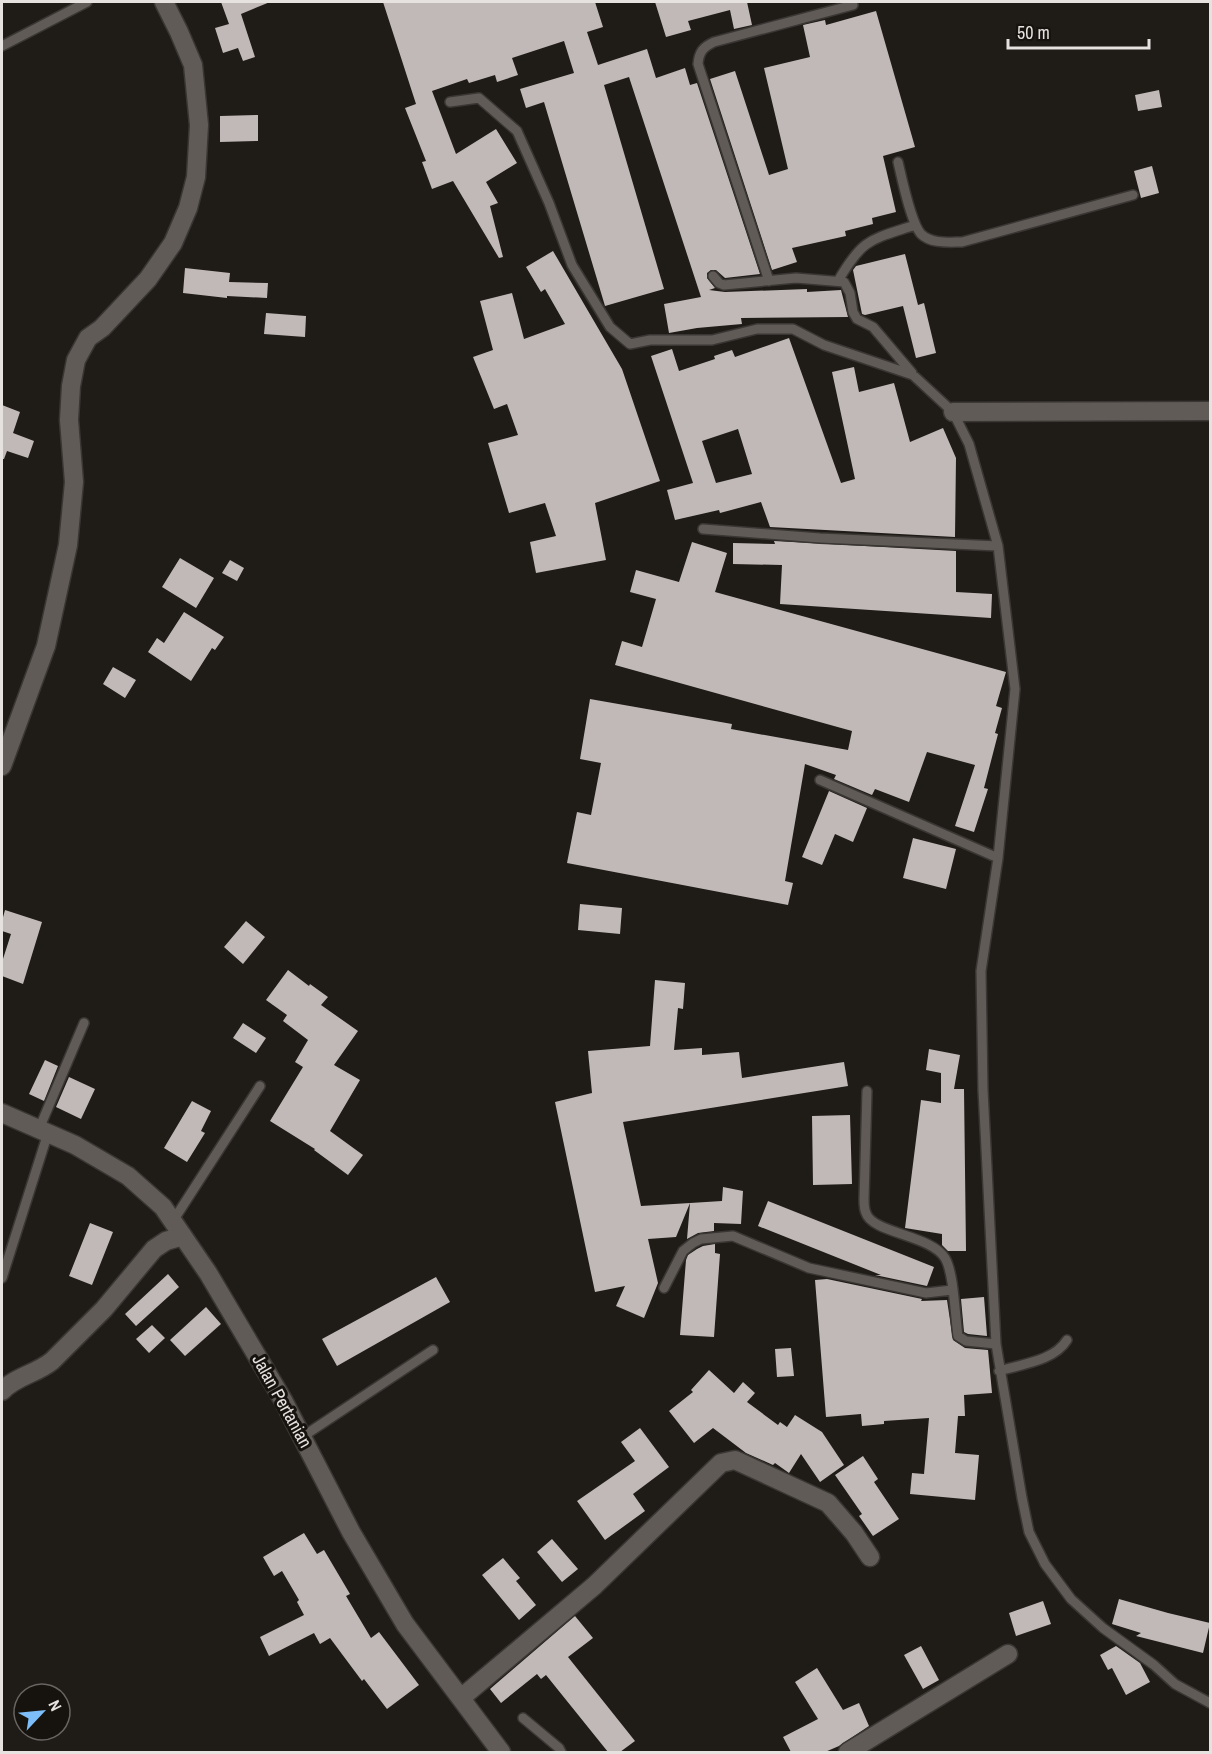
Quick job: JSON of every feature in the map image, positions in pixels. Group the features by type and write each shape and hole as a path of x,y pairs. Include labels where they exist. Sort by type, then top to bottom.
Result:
{"street":[{"path":"2,766 46,646 68,545 74,482 69,420 71,386 76,360 88,338 102,328 148,279 173,243 188,208 196,177 199,125 192,65 164,2"},
{"path":"953,411 1210,411"},
{"name":"Jalan Pertanian","path":"2,1113 75,1145 128,1176 163,1207 208,1272 302,1437 351,1532 405,1624 501,1752"},
{"path":"2,1391 13,1381 52,1361 104,1309 154,1249 166,1241 183,1236"},
{"path":"461,1698 594,1586 721,1463 735,1460 828,1503 854,1533 870,1557"},
{"path":"848,1752 1008,1654"}],"lane":[{"path":"2,46 87,2"},
{"path":"769,281 698,64 699,55 704,46 714,42 853,5"},
{"path":"450,102 479,98 517,131 549,203 572,265 610,327 630,344 650,340 712,340 757,329 793,329 824,345 914,375"},
{"path":"898,162 915,225 922,235 935,241 962,242 1133,195"},
{"path":"838,281 859,249 872,239 915,225"},
{"path":"713,276 724,285 796,278 838,281 847,286 857,319 873,327 914,375 953,411 969,444 998,546 1015,689 998,858 981,971 983,1090 996,1344 1029,1532 1045,1564 1071,1599 1103,1629 1154,1665 1175,1684 1210,1703"},
{"path":"703,529 820,538 998,546"},
{"path":"820,780 998,858"},
{"path":"2,1278 44,1131 84,1023"},
{"path":"172,1221 260,1086"},
{"path":"867,1091 864,1199 866,1215 875,1224 922,1241 941,1252 946,1259 958,1336 966,1341 996,1344"},
{"path":"664,1288 683,1251 701,1239 733,1236 809,1268 926,1293 952,1290"},
{"path":"999,1371 1053,1355 1062,1348 1067,1340"},
{"path":"302,1437 433,1350"},
{"path":"523,1718 561,1752"}],"building":[{"path":"221,2 270,2 241,14 255,57 243,61 238,48 223,53 215,28 229,24"},
{"path":"383,2 595,2 603,27 587,32 598,65 647,49 656,78 685,68 690,85 697,83 760,274 725,278 716,270 711,270 707,273 707,278 715,288 709,290 725,292 807,289 807,292 841,290 848,317 741,318 742,324 669,333 664,304 701,297 629,77 604,85 664,289 605,306 544,102 526,108 520,89 574,73 564,41 512,58 518,75 497,82 495,75 469,83 467,79 432,91 456,154 496,129 517,163 486,182 498,203 490,206 503,257 499,258 453,181 432,189 422,162 426,161 405,108 416,104"},
{"path":"655,2 747,2 752,25 734,29 730,10 688,21 691,30 666,37"},
{"path":"876,11 915,147 883,156 896,212 872,218 873,224 845,231 846,236 792,248 797,262 772,270 710,79 735,71 769,175 788,169 764,68 810,57 803,25 825,20 826,25"},
{"path":"1159,90 1162,107 1138,111 1135,95"},
{"path":"258,115 258,141 220,142 220,116"},
{"path":"1152,166 1159,193 1141,198 1134,171"},
{"path":"553,251 622,369 660,481 595,503 606,560 536,573 530,542 556,536 545,503 509,513 488,443 518,435 507,404 494,409 473,357 493,350 480,301 512,293 524,339 565,324 545,289 541,292 526,267"},
{"path":"905,254 918,305 924,303 936,353 916,358 903,306 862,314 853,270 856,266"},
{"path":"185,268 230,273 229,282 268,283 267,298 227,296 227,298 183,293"},
{"path":"266,313 306,316 305,337 264,334"},
{"path":"789,338 841,483 855,479 832,372 854,367 859,392 894,383 910,442 943,428 956,458 955,537 770,527 761,502 720,513 719,510 675,520 667,490 693,483 651,356 672,349 679,371 715,359 714,356 732,350 735,357","holes":["738,429 752,474 716,483 702,441"]},
{"path":"2,405 20,412 13,433 34,441 28,458 7,451 2,459"},
{"path":"774,541 956,551 956,592 992,594 991,618 780,604 782,565 733,564 733,543 775,544"},
{"path":"692,542 727,553 715,592 1006,672 996,706 1002,708 995,733 998,734 984,788 988,789 974,832 955,826 975,765 927,752 909,802 875,789 872,795 834,779 836,775 805,764 785,881 793,883 788,905 567,863 577,812 591,815 601,763 580,759 590,699 732,724 731,729 848,750 852,731 615,665 622,641 642,647 656,599 630,592 636,570 679,582"},
{"path":"180,558 214,578 196,608 162,587"},
{"path":"230,560 244,568 237,581 222,573"},
{"path":"184,612 224,637 215,650 212,648 191,681 148,652 157,638 164,643"},
{"path":"113,667 136,680 125,698 103,684"},
{"path":"829,791 867,808 853,842 835,834 822,865 802,857"},
{"path":"913,838 956,849 946,889 903,878"},
{"path":"580,904 622,908 620,934 578,930"},
{"path":"5,910 42,922 23,984 2,976 2,962 11,934 2,931"},
{"path":"246,921 265,937 243,964 224,947"},
{"path":"288,970 328,997 321,1005 358,1031 334,1065 360,1080 330,1131 363,1155 348,1175 315,1149 270,1121 303,1067 295,1062 308,1040 283,1021 287,1015 266,1000"},
{"path":"655,980 685,983 683,1009 678,1008 674,1050 702,1048 702,1055 739,1052 742,1078 844,1062 848,1086 623,1122 641,1206 690,1203 676,1237 648,1239 658,1283 644,1318 616,1306 625,1286 595,1292 555,1102 592,1093 588,1051 650,1046"},
{"path":"243,1023 266,1038 256,1053 233,1038"},
{"path":"929,1049 960,1055 954,1089 964,1089 966,1251 948,1251 942,1245 942,1234 905,1228 921,1100 941,1103 941,1073 926,1070"},
{"path":"45,1060 58,1066 44,1101 29,1094"},
{"path":"69,1077 95,1089 81,1119 56,1107"},
{"path":"192,1101 211,1111 201,1131 205,1133 187,1162 164,1148"},
{"path":"850,1115 852,1184 813,1185 812,1116"},
{"path":"723,1187 743,1191 741,1224 714,1223 714,1231 698,1233 687,1239 690,1203 722,1201"},
{"path":"768,1201 934,1267 927,1286 875,1275 881,1275 758,1226"},
{"path":"90,1223 113,1232 92,1285 69,1276"},
{"path":"715,1244 715,1253 720,1254 714,1337 680,1335 686,1260 688,1255 697,1249"},
{"path":"168,1274 179,1287 136,1326 125,1314"},
{"path":"436,1277 450,1302 337,1366 322,1339"},
{"path":"827,1279 922,1299 921,1301 947,1300 953,1340 965,1348 988,1350 992,1393 964,1395 965,1416 958,1416 955,1453 979,1455 975,1500 910,1494 912,1473 924,1474 929,1418 884,1421 884,1424 862,1426 861,1414 826,1417 815,1280"},
{"path":"984,1297 987,1336 964,1332 961,1299"},
{"path":"206,1307 221,1324 185,1356 170,1340"},
{"path":"152,1325 165,1338 149,1353 136,1339"},
{"path":"791,1348 794,1376 777,1377 775,1349"},
{"path":"709,1370 734,1393 743,1382 755,1393 747,1402 778,1425 780,1422 787,1427 795,1415 822,1432 844,1465 820,1482 801,1454 789,1473 775,1463 773,1465 746,1453 713,1428 694,1443 669,1411 693,1392 691,1390"},
{"path":"640,1428 669,1467 633,1494 645,1511 605,1540 577,1501 635,1461 621,1442"},
{"path":"863,1456 878,1479 874,1482 899,1519 873,1536 859,1516 862,1514 835,1475"},
{"path":"304,1533 317,1554 324,1550 350,1594 346,1596 371,1638 379,1632 419,1685 387,1709 364,1679 362,1681 330,1638 320,1644 314,1633 269,1656 260,1637 304,1615 297,1602 299,1600 282,1571 274,1576 263,1557"},
{"path":"552,1539 578,1569 562,1582 537,1552"},
{"path":"503,1558 520,1578 516,1581 536,1605 519,1620 482,1575"},
{"path":"1119,1599 1210,1623 1203,1653 1136,1636 1141,1633 1112,1624"},
{"path":"1043,1601 1051,1624 1016,1636 1009,1613"},
{"path":"575,1616 593,1638 568,1657 635,1741 620,1752 608,1752 546,1675 541,1679 537,1674 501,1703 490,1689"},
{"path":"921,1646 939,1680 923,1689 904,1655"},
{"path":"1116,1646 1140,1663 1150,1682 1126,1695 1112,1668 1108,1670 1100,1655"},
{"path":"817,1668 843,1710 859,1703 869,1726 839,1746 825,1752 791,1752 783,1737 818,1719 795,1682"}]}
